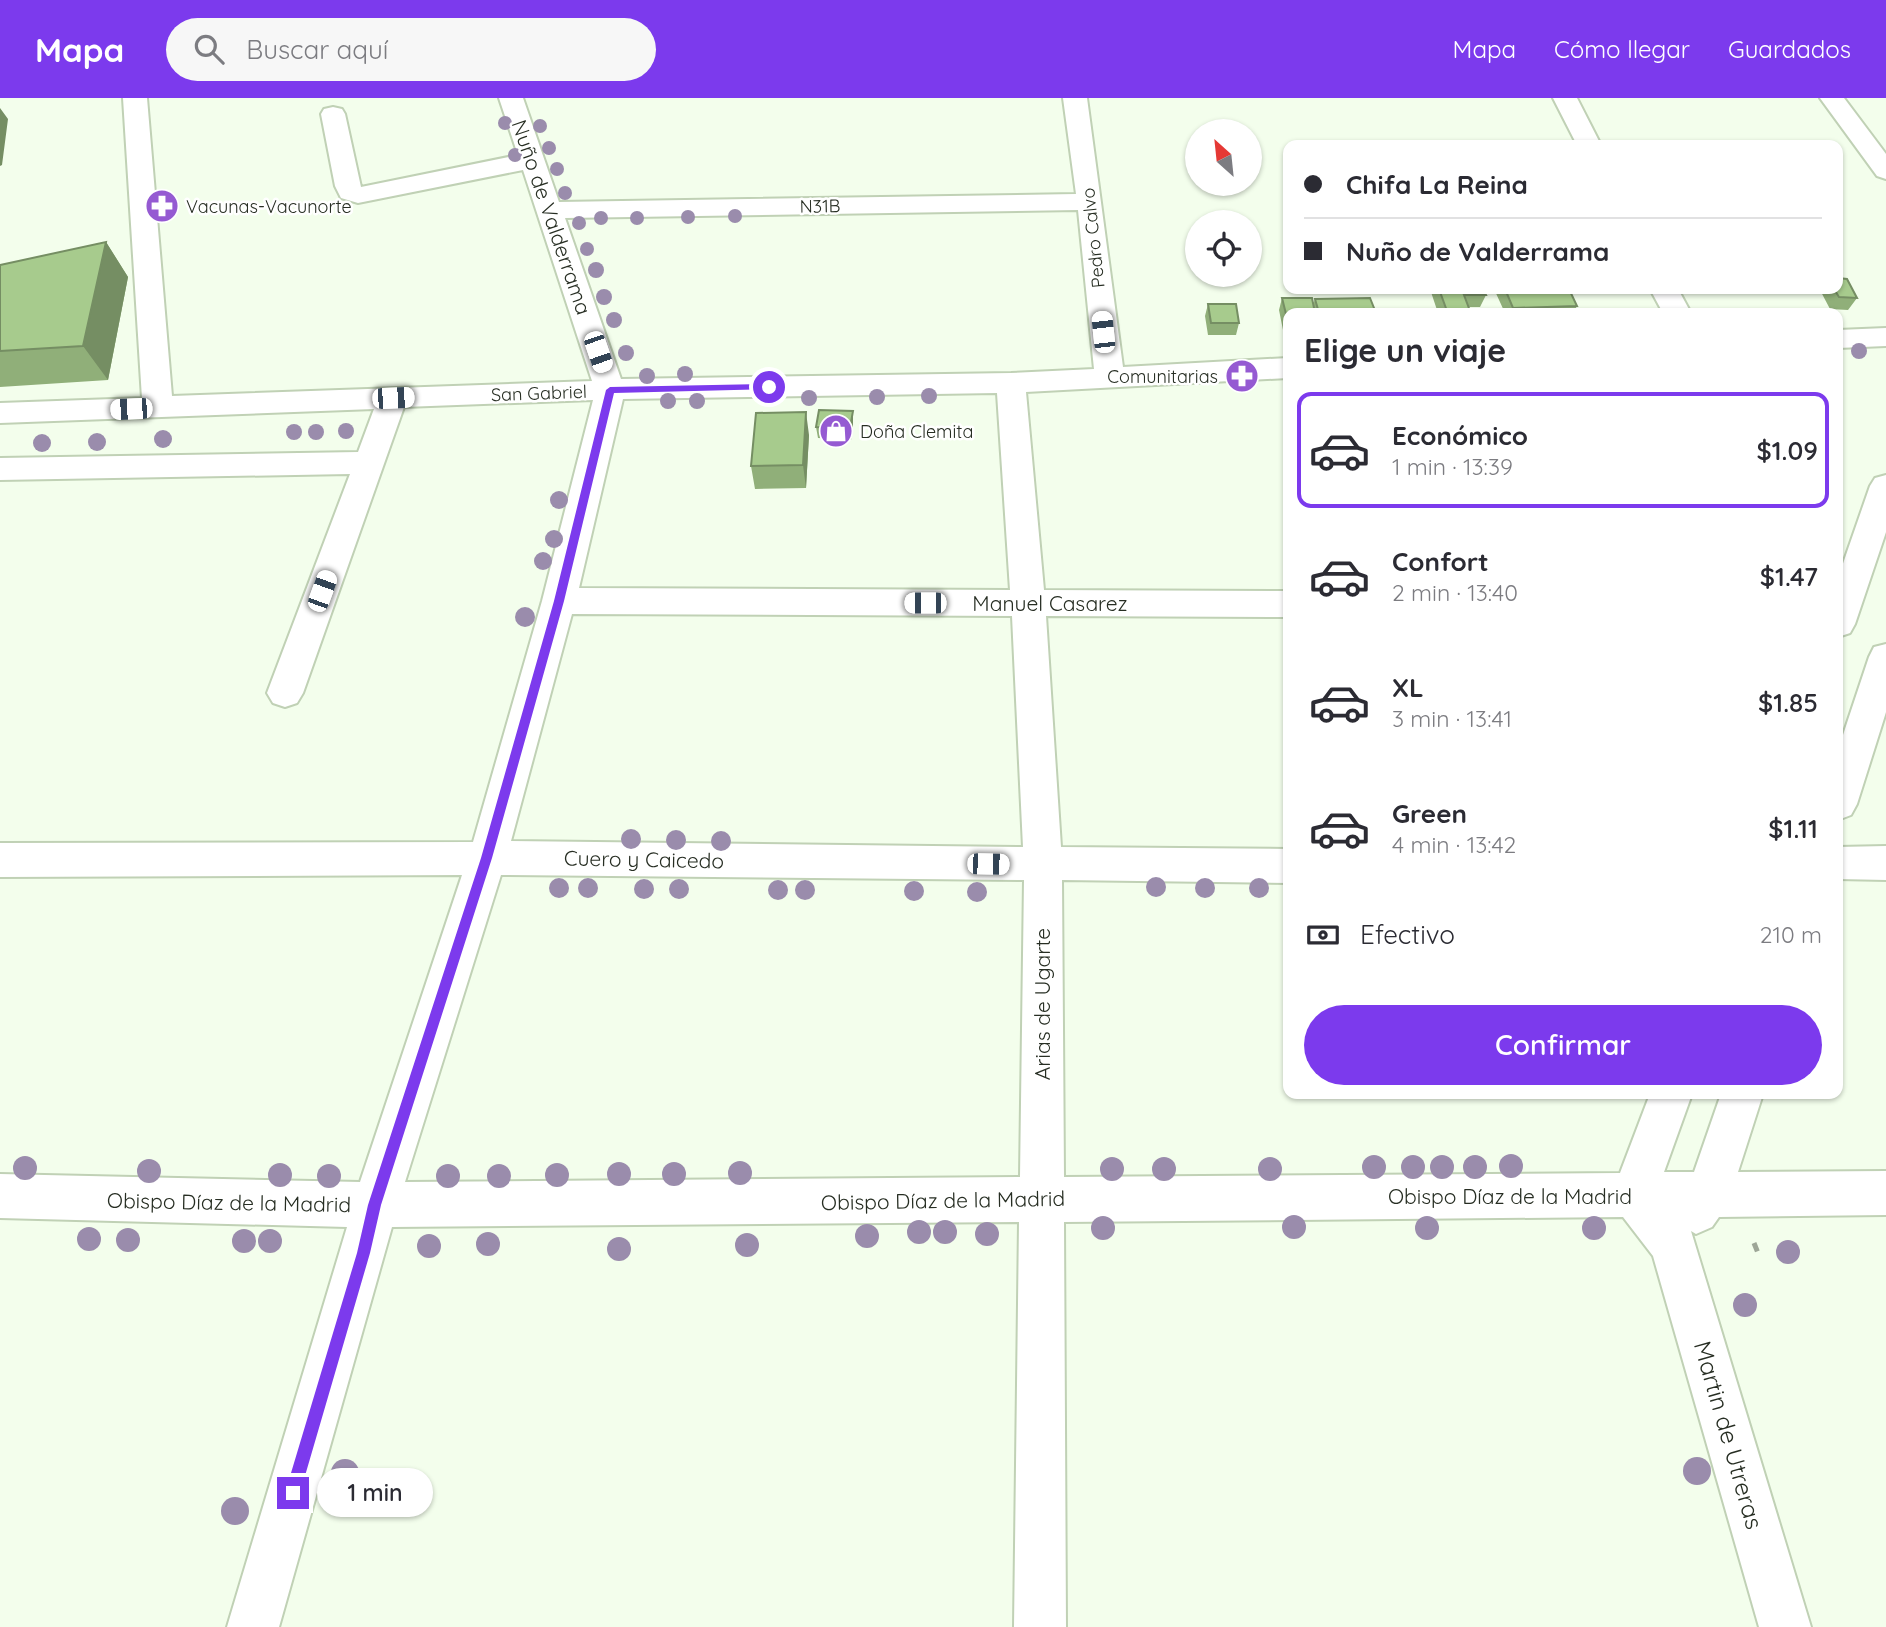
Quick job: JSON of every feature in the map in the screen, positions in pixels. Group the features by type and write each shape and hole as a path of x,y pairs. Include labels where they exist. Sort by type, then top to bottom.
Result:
{"street":[{"path":"135,98 158,408"},
{"name":"Nuño de Valderrama","path":"511,98 610,390"},
{"name":"Pedro Calvo","path":"1075,98 1110,377"},
{"path":"1565,98 1586,140"},
{"path":"1832,98 1886,171"},
{"path":"333,114 350,193 358,195 533,160"},
{"name":"N31B","path":"550,210 1090,202"},
{"path":"1843,339 1886,337"},
{"name":"San Gabriel","path":"0,413 610,390 1011,383 1283,368"},
{"name":"Arias de Ugarte","path":"1011,383 1028,603 1043,865 1040,1627"},
{"path":"253,1627 363,1253 374,1205 487,858 559,601 610,390"},
{"path":"285,693 393,398"},
{"path":"0,470 369,463"},
{"path":"1843,605 1886,486"},
{"name":"Manuel Casarez","path":"559,601 1283,604"},
{"path":"1843,789 1886,657"},
{"name":"Cuero y Caicedo","path":"0,860 487,858 1283,866"},
{"path":"1843,863 1886,863"},
{"path":"1634,1195 1669,1099"},
{"path":"1672,1244 1709,1193 1740,1099"},
{"name":"Obispo Díaz de la Madrid","path":"0,1196 374,1205 1886,1193"},
{"name":"Martin de Utreras","path":"1634,1195 1672,1244 1785,1627"}],"path":[{"path":"1754,1244 1758,1253"}],"building":[{"path":"106,242 83,346 0,351 0,265"},
{"path":"1843,279 1847,279 1857,298 1839,297 1837,294 1843,294"},
{"path":"1441,294 1486,295 1464,295 1469,308 1446,308"},
{"path":"1507,294 1571,294 1577,306 1513,308"},
{"path":"1282,298 1312,298 1314,308 1284,308"},
{"path":"1370,298 1374,308 1318,308 1315,299"},
{"path":"1208,304 1236,304 1239,323 1211,323"},
{"path":"819,410 853,411 850,428 816,427"},
{"path":"806,412 803,465 751,466 756,413"}],"place":[{"name":"Vacunas-Vacunorte","path":"162,206"},
{"name":"Comunitarias","path":"1242,376"},
{"name":"Doña Clemita","path":"836,431"}],"route":[{"path":"293,1493 363,1253 374,1205 487,858 559,601 610,390 769,387"}]}
